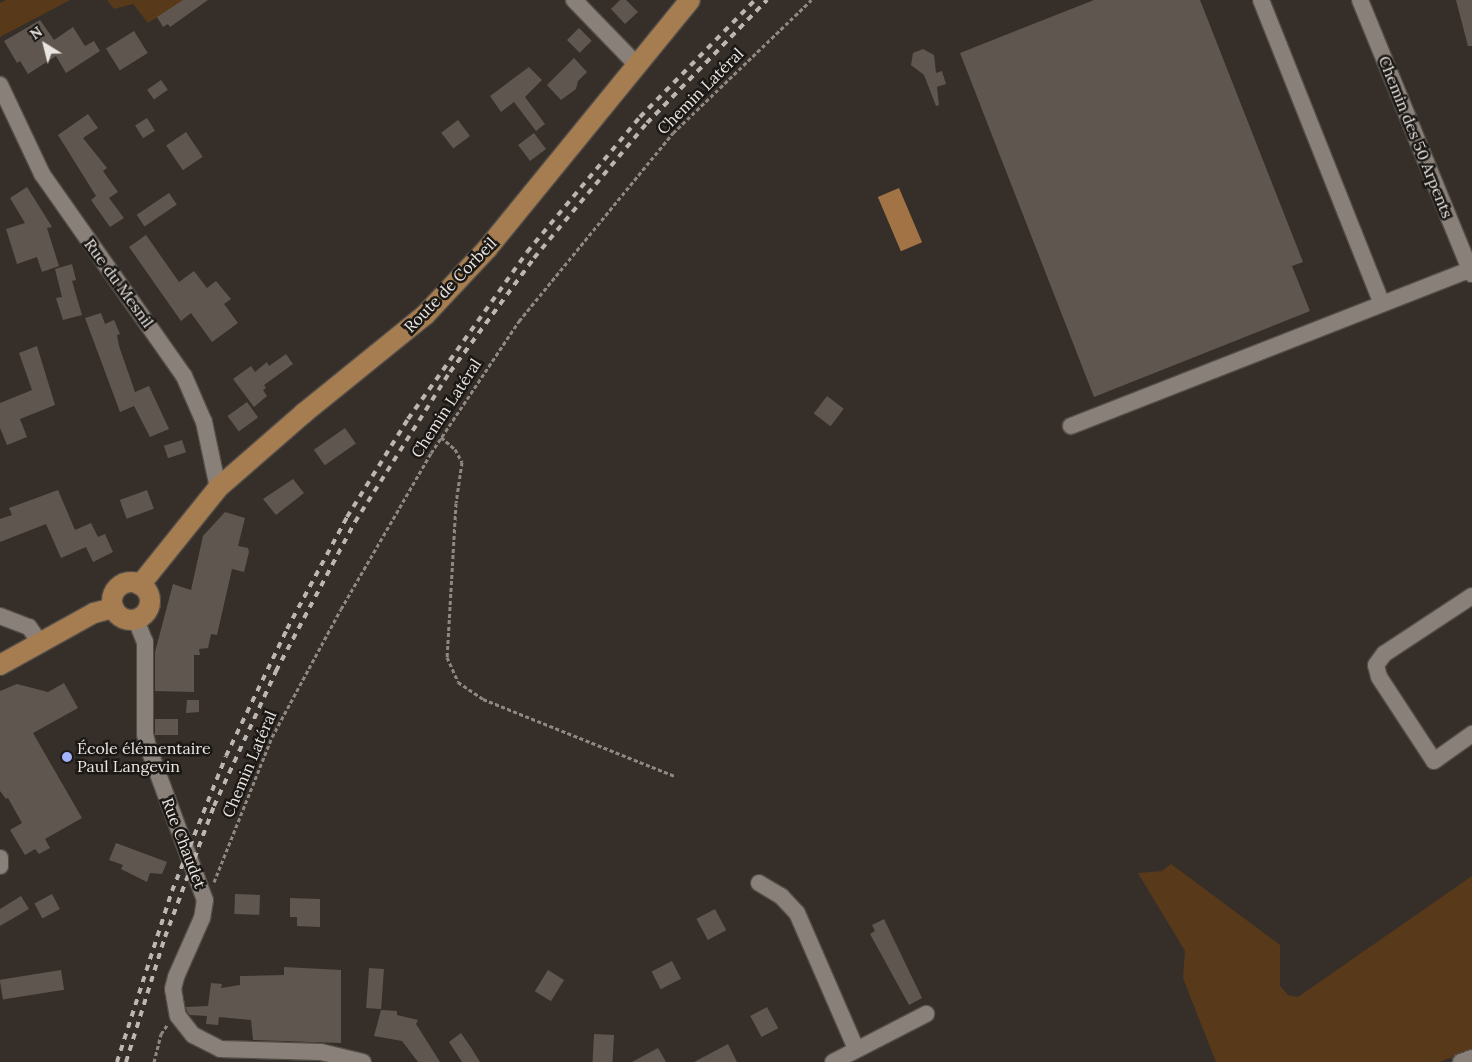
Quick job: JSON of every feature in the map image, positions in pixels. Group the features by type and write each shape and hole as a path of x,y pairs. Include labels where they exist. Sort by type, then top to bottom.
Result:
{"main road":[{"name":"Route de Corbeil","path":"140,585 218,488 304,413 425,315 488,249 690,0"},
{"path":"129,582 140,585 148,594 149,607 136,620 120,617 113,608 112,596 118,587 129,582"},
{"path":"0,665 94,613 113,608"}],"street":[{"path":"574,0 637,65"},
{"path":"1261,0 1382,304"},
{"name":"Chemin des 50 Arpents","path":"1360,0 1471,272"},
{"name":"Rue du Mesnil","path":"0,85 42,174 184,376 204,422 218,488"},
{"path":"1072,426 1382,304 1471,272"},
{"path":"1472,596 1384,654 1376,665 1379,677 1434,761 1472,734"},
{"path":"0,616 16,619 29,627 41,644"},
{"name":"Rue Chaudet","path":"136,620 145,642 145,734 148,747 205,900 202,918 176,977 173,989 178,1016 192,1035 220,1049 321,1052 363,1062"},
{"path":"0,858 0,866"},
{"path":"759,883 781,896 796,914 856,1050"},
{"path":"833,1062 926,1014"},
{"path":"1460,1062 1472,1058"}],"path":[{"name":"Chemin Latéral","path":"205,900 272,737 341,609 441,437 519,320 656,154 811,0"},
{"path":"441,437 455,449 462,462 456,503 447,658 458,682 483,699 676,776"},
{"path":"154,1062 160,1034 178,1016"}],"shaded area":[{"path":"6,0 70,0 0,37 0,3"},
{"path":"107,0 185,0 148,23 133,4 114,9"},
{"path":"899,188 922,242 901,251 878,197"},
{"path":"1171,864 1280,945 1280,986 1288,995 1298,997 1472,876 1472,1050 1439,1062 1216,1062 1183,978 1185,951 1138,873 1162,871"}],"building":[{"path":"183,0 208,0 170,27 168,24 163,27 157,17"},
{"path":"620,0 626,0 638,12 625,24 611,9"},
{"path":"1094,0 1200,0 1303,262 1292,266 1310,311 1094,397 960,53"},
{"path":"1456,0 1472,0 1472,46 1468,46"},
{"path":"40,20 54,40 73,27 85,46 94,41 100,51 66,73 56,56 28,74 20,61 17,63 4,41"},
{"path":"579,28 592,41 580,53 567,40"},
{"path":"134,31 148,53 120,71 106,48"},
{"path":"923,49 934,55 936,73 942,71 946,84 937,87 939,105 936,106 924,75 911,65 913,53"},
{"path":"574,58 587,72 578,81 576,89 561,100 547,85"},
{"path":"529,67 542,80 525,97 545,124 536,131 514,102 501,112 490,96"},
{"path":"161,80 168,90 154,100 147,90"},
{"path":"88,114 98,128 83,138 107,168 103,171 118,192 109,198 124,218 110,227 91,200 96,196 58,135"},
{"path":"147,118 155,131 143,138 135,125"},
{"path":"458,120 470,136 453,149 441,133"},
{"path":"186,132 203,157 183,170 166,145"},
{"path":"534,133 546,149 530,161 518,145"},
{"path":"27,187 52,227 47,228 59,266 42,272 37,257 17,264 6,229 25,223 10,198"},
{"path":"169,193 177,205 144,226 137,215"},
{"path":"146,235 179,282 194,271 207,288 216,281 231,299 224,304 238,323 212,342 191,313 181,321 129,247"},
{"path":"72,264 76,280 72,281 82,315 63,320 56,298 62,297 55,269"},
{"path":"101,313 105,324 114,320 120,334 117,335 119,346 135,392 149,386 169,429 150,437 134,406 120,412 85,318"},
{"path":"37,346 55,405 20,419 27,437 7,445 0,428 0,403 32,390 19,353"},
{"path":"286,354 293,364 264,385 266,388 263,390 267,396 254,407 233,379 251,366 255,372 267,362 269,366"},
{"path":"827,396 844,409 831,426 814,414"},
{"path":"247,402 258,417 239,431 228,416"},
{"path":"345,428 356,444 325,465 314,450"},
{"path":"182,440 186,452 168,458 164,446"},
{"path":"293,479 304,493 276,515 263,499"},
{"path":"58,490 75,530 91,523 98,537 105,534 113,552 93,562 86,547 61,558 46,524 0,542 0,519 12,515 9,508"},
{"path":"147,490 154,509 127,519 120,500"},
{"path":"225,512 245,518 238,546 248,548 249,552 244,572 232,569 217,635 211,634 208,648 199,649 200,655 194,655 194,692 155,691 155,652 173,584 191,590 203,536"},
{"path":"64,683 78,708 33,733 82,818 45,839 50,848 39,854 35,849 25,855 10,830 22,823 8,798 6,799 0,791 0,691 17,684 48,692"},
{"path":"187,700 199,700 199,712 186,713"},
{"path":"155,719 178,719 178,735 155,735"},
{"path":"116,843 167,862 162,874 150,873 147,882 121,869 123,865 109,860"},
{"path":"52,894 60,909 42,918 34,903"},
{"path":"235,894 260,895 259,915 234,914"},
{"path":"21,896 29,909 0,926 0,909"},
{"path":"290,898 320,899 320,927 297,926 297,917 290,917"},
{"path":"715,909 726,930 708,940 696,919"},
{"path":"884,919 922,998 909,1005 870,934 875,931 872,925"},
{"path":"672,961 681,979 661,989 652,971"},
{"path":"284,967 341,970 341,1043 253,1040 251,1020 219,1017 218,1025 206,1024 207,1016 190,1015 187,1012 186,1007 208,1006 211,983 222,984 221,988 240,985 240,976 284,975"},
{"path":"369,968 384,969 381,1009 366,1008"},
{"path":"61,970 64,990 3,999 0,980"},
{"path":"548,970 564,980 551,1001 535,991"},
{"path":"767,1007 778,1028 761,1037 750,1016"},
{"path":"381,1010 397,1011 397,1015 418,1020 416,1024 440,1062 418,1062 402,1041 374,1036"},
{"path":"461,1033 480,1062 462,1062 449,1042"},
{"path":"594,1034 614,1035 613,1062 593,1062"},
{"path":"728,1044 737,1062 694,1062"},
{"path":"658,1048 666,1062 632,1062"}],"railway":[{"path":"117,1062 172,891 226,756 287,629 347,517 408,419 527,252 640,117 755,0"},
{"path":"126,1062 165,937 214,806 276,671 355,522 450,372 534,258 647,123 767,0"}],"place":[{"name":"École élémentaire Paul Langevin","path":"67,757"}]}
